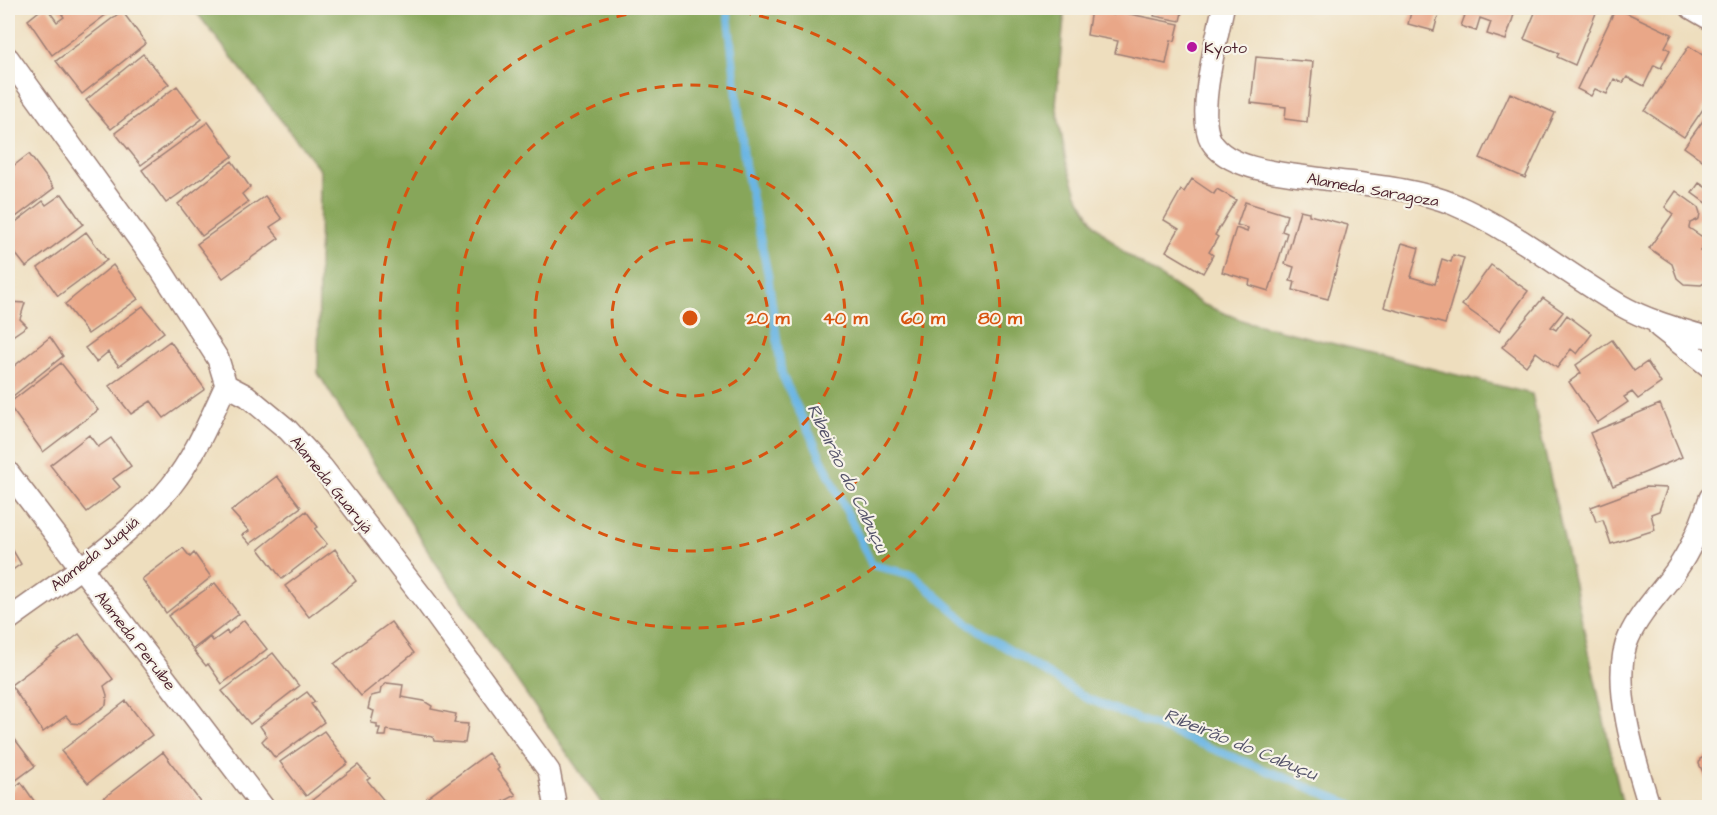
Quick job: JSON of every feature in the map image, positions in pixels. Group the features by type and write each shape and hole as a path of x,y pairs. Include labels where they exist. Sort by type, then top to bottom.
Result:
{"street":[{"name":"Alameda Saragoza","path":"1223,8 1205,123 1212,142 1224,155 1254,168 1403,191 1450,203 1503,227 1621,305 1649,319 1710,338"},
{"path":"1691,8 1710,19"},
{"path":"8,58 161,270 218,359 226,385"},
{"name":"Alameda Saragoza","path":"1649,319 1710,367"},
{"name":"Alameda Juquiá","path":"8,620 80,568 135,523 171,485 198,443 226,385"},
{"name":"Alameda Guarujá","path":"226,385 248,396 288,430 322,467 426,602 549,771 556,807"},
{"name":"Alameda Peruíbe","path":"8,472 264,807"},
{"path":"1650,807 1621,687 1620,664 1628,637 1678,567 1702,521 1710,498"}],"green space":[{"path":"193,8 1065,8 1056,104 1066,161 1077,194 1095,225 1126,254 1202,304 1244,321 1532,394 1623,807 604,807 437,565 318,373 320,170"}],"building":[{"path":"43,8 47,8 57,22 64,17 57,8 115,8 52,55 28,20"},
{"path":"1156,8 1183,8 1180,21 1154,16"},
{"path":"1397,8 1440,8 1434,31 1408,24 1411,12"},
{"path":"1452,8 1516,8 1506,40 1487,34 1491,22 1480,18 1476,31 1461,26 1465,15 1451,10"},
{"path":"1537,8 1543,10 1544,8 1598,8 1575,65 1557,57 1559,53 1524,39"},
{"path":"1616,8 1672,34 1665,47 1670,50 1661,68 1654,65 1644,86 1627,77 1623,83 1614,79 1607,94 1595,89 1591,96 1577,89"},
{"path":"1091,10 1114,15 1115,11 1179,24 1175,41 1171,40 1166,64 1115,53 1118,41 1087,35"},
{"path":"122,11 146,43 82,94 56,61"},
{"path":"1689,46 1710,60 1710,99 1684,137 1645,111"},
{"path":"143,54 169,84 111,129 86,100"},
{"path":"1256,57 1313,62 1307,122 1285,119 1286,107 1251,103"},
{"path":"177,86 202,119 141,165 115,133"},
{"path":"1510,93 1555,113 1525,178 1480,158"},
{"path":"1710,111 1710,156 1708,164 1684,147"},
{"path":"208,122 233,156 166,203 142,170"},
{"path":"29,154 54,188 8,223 8,170"},
{"path":"232,161 250,187 242,194 248,202 202,236 178,204"},
{"path":"1192,179 1214,194 1217,189 1236,200 1215,235 1218,237 1209,252 1213,255 1203,273 1166,251 1179,229 1164,220 1181,190 1184,192"},
{"path":"1699,183 1710,190 1710,206 1692,193"},
{"path":"1676,191 1698,207 1700,213 1699,219 1690,223 1689,228 1707,240 1700,251 1710,258 1710,280 1701,285 1684,284 1677,278 1672,264 1649,248 1673,214 1665,207"},
{"path":"62,194 83,224 26,267 8,244 8,228 43,201 46,205"},
{"path":"265,196 282,219 270,227 279,238 223,278 197,244"},
{"path":"1245,202 1287,215 1282,231 1287,233 1269,291 1249,285 1250,280 1222,272 1236,228 1247,232 1248,228 1237,225"},
{"path":"1300,210 1309,212 1309,215 1348,225 1328,299 1293,290 1295,282 1290,281 1294,267 1285,264"},
{"path":"86,232 107,260 58,296 38,268"},
{"path":"1402,243 1419,248 1411,277 1435,284 1442,259 1451,262 1453,255 1464,258 1445,324 1384,307"},
{"path":"113,265 138,299 88,334 65,304"},
{"path":"1491,265 1528,291 1499,331 1462,305"},
{"path":"1543,298 1563,312 1551,327 1556,330 1567,315 1592,334 1577,354 1571,349 1557,368 1536,352 1526,366 1502,347"},
{"path":"8,302 25,303 20,319 27,326 8,339"},
{"path":"143,306 164,332 119,366 108,352 96,362 85,348"},
{"path":"50,337 63,356 8,400 8,361 13,367"},
{"path":"1612,340 1634,371 1647,362 1661,383 1638,399 1632,392 1624,397 1628,402 1597,423 1569,382 1581,373 1576,365"},
{"path":"170,341 205,389 164,418 151,401 131,414 109,386"},
{"path":"61,363 98,410 43,452 8,404"},
{"path":"1660,404 1682,457 1613,486 1590,433"},
{"path":"89,435 98,447 111,438 131,466 113,479 120,487 87,512 50,465"},
{"path":"277,476 301,507 250,544 242,535 249,531 231,511"},
{"path":"1645,487 1667,488 1659,511 1651,514 1655,530 1611,544 1603,520 1596,522 1591,507"},
{"path":"306,511 318,527 315,529 327,544 282,579 259,549"},
{"path":"8,542 21,564 8,573"},
{"path":"183,548 190,557 194,553 211,577 166,613 142,579"},
{"path":"335,549 356,581 309,617 285,586"},
{"path":"215,583 239,614 193,649 168,616"},
{"path":"244,620 267,649 222,684 208,664 206,666 194,651 210,637 213,641 227,631 228,634"},
{"path":"391,622 414,653 361,696 334,664"},
{"path":"79,634 113,679 104,686 107,695 106,705 80,724 72,723 66,716 43,732 11,685"},
{"path":"273,653 299,686 250,724 222,691"},
{"path":"387,683 403,685 401,697 424,701 432,706 431,709 456,714 454,723 468,724 465,743 434,741 433,737 387,730 386,736 378,736 380,728 377,728 377,724 371,723 374,711 368,709 371,696 380,694 381,688"},
{"path":"307,692 315,702 311,704 324,722 275,758 262,741 267,736 260,726"},
{"path":"126,701 152,735 88,783 61,751"},
{"path":"324,731 348,763 306,796 280,762"},
{"path":"11,734 35,766 8,786 8,737"},
{"path":"163,752 205,808 102,808 97,803"},
{"path":"488,753 499,768 497,770 516,795 501,803 504,808 464,808 459,800 448,808 435,808 427,798"},
{"path":"1710,754 1710,786 1699,764 1700,759"},
{"path":"358,765 370,778 367,780 390,808 310,808 307,804"},
{"path":"21,782 39,808 8,808 8,793"}],"waterway":[{"name":"Ribeirão do Cabuçu","path":"727,8 745,165 768,275 782,375 872,565 913,575 970,625 1086,698 1360,808"}],"place":[{"name":"Kyoto","path":"1192,47"}]}
